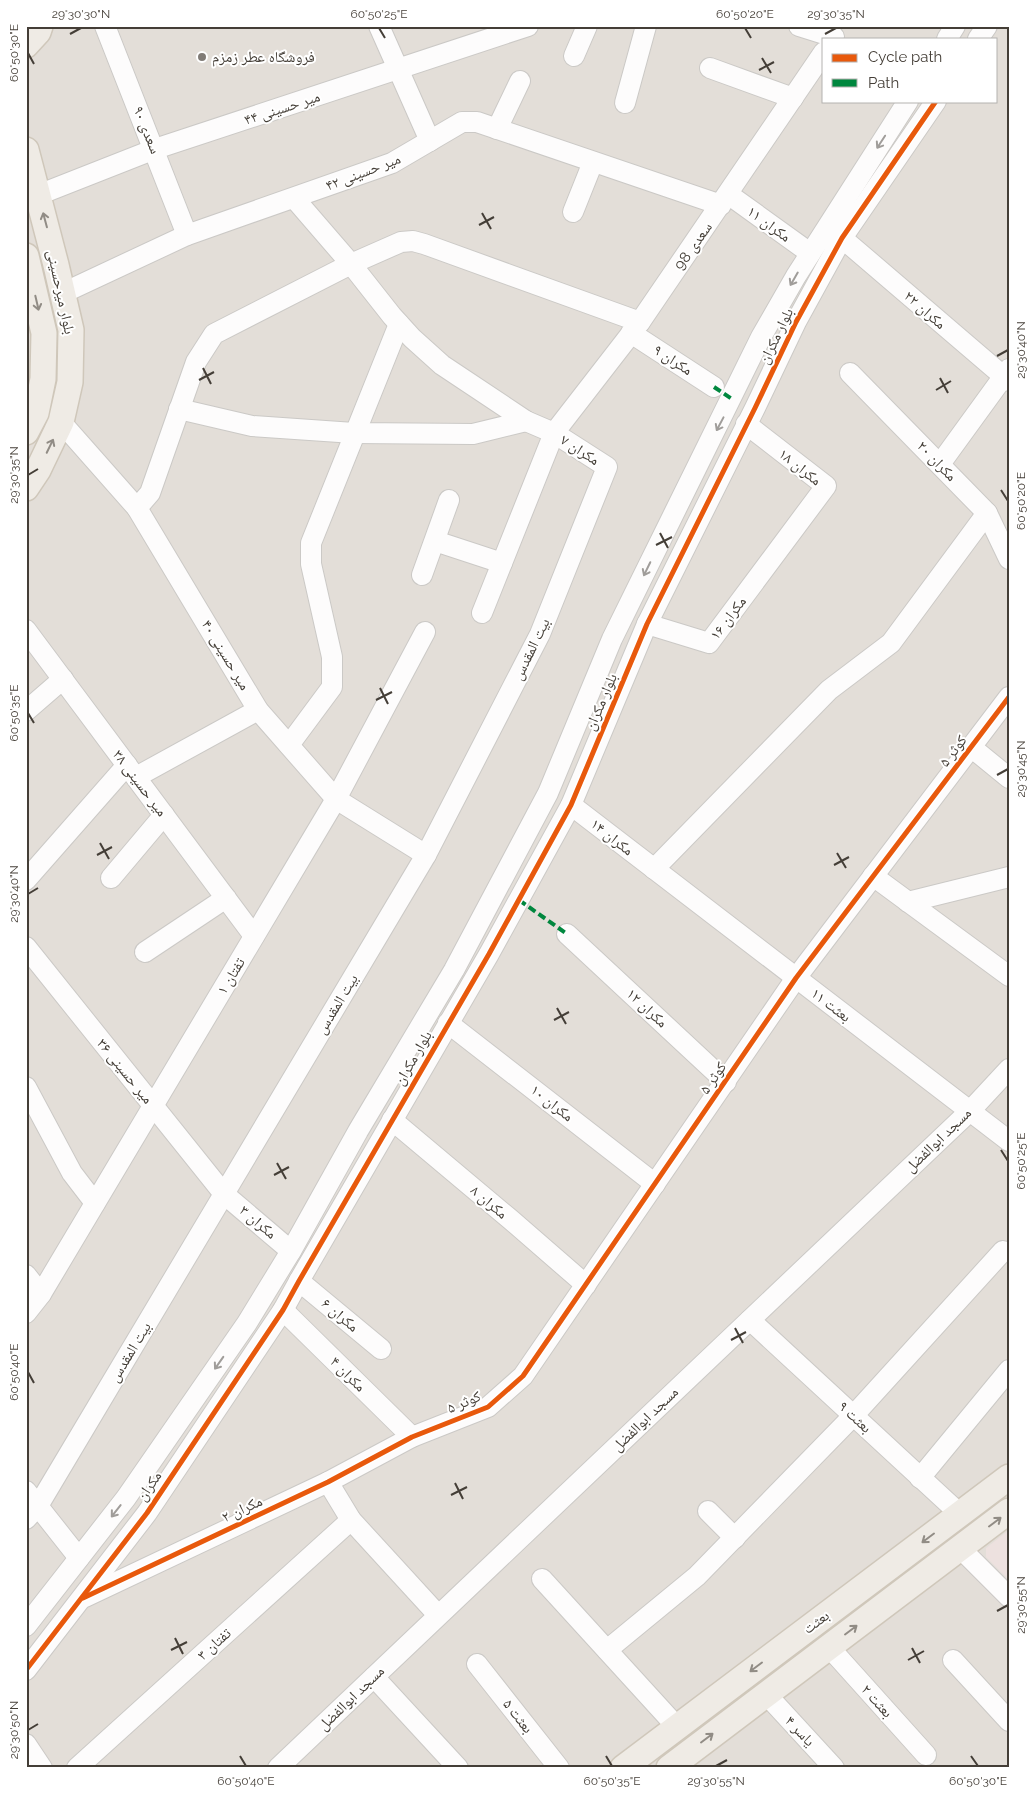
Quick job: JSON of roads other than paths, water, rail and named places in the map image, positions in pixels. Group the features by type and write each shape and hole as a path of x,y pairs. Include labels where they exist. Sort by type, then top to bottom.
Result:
{"main road":[{"name":"بلوار میرحسینی","path":"26,150 71,330 70,382 61,422 38,470 26,488"},
{"name":"بلوار میرحسینی","path":"26,256 44,333 43,379 36,413 26,432"},
{"name":"بعثت","path":"623,1768 1009,1477"},
{"name":"بعثت","path":"669,1768 1009,1511"},
{"path":"778,1651 796,1672"}],"street":[{"name":"سعدی ۹۰","path":"105,26 188,235"},
{"path":"379,26 430,141"},
{"name":"میر حسینی ۴۴","path":"38,195 154,149 528,26"},
{"path":"574,56 587,26"},
{"path":"626,103 646,26"},
{"path":"799,26 830,38"},
{"path":"949,38 956,26"},
{"path":"979,38 987,26"},
{"name":"سعدی 98","path":"482,613 554,433 636,328 822,55"},
{"path":"710,68 793,98"},
{"path":"497,129 520,81"},
{"name":"بلوار مکران","path":"247,1323 292,1251 358,1131 454,970 548,793 612,639 761,338 810,253 907,102"},
{"name":"بلوار مکران","path":"283,1310 489,954 571,805 647,624 796,322 842,238 935,102"},
{"name":"میر حسینی ۴۲","path":"63,293 188,235 392,163 462,122 477,122 594,162 724,200"},
{"path":"573,212 594,162"},
{"name":"مکران ۷","path":"294,198 351,264 399,324 442,365 526,421 554,433 606,467"},
{"name":"مکران ۱۱","path":"724,200 810,253"},
{"name":"مکران ۲۲","path":"842,238 1007,375"},
{"name":"مکران ۹","path":"138,508 150,493 196,362 214,334 351,264 401,242 413,241 636,328 714,387"},
{"path":"289,746 332,687 332,657 311,564 312,543 354,433 399,324"},
{"name":"مکران ۲۰","path":"850,373 986,513 1009,560"},
{"path":"940,464 1007,375"},
{"path":"179,409 252,426 354,433 473,434 526,421"},
{"name":"میر حسینی ۴۰","path":"61,422 138,508 258,710 336,799 426,855"},
{"name":"مکران ۱۸","path":"746,424 826,486 768,565"},
{"name":"بیت المقدس","path":"30,1505 224,1194 426,855 540,634 606,467"},
{"path":"422,575 449,500"},
{"path":"654,869 828,690 890,643 986,513"},
{"path":"435,541 502,563"},
{"name":"مکران ۱۶","path":"647,624 709,643 768,565"},
{"name":"میر حسینی ۳۸","path":"26,630 254,936"},
{"name":"تفتان ۱","path":"26,1313 41,1294 336,799 425,632"},
{"path":"26,711 63,679"},
{"name":"کوثر ۵","path":"412,1437 488,1407 523,1376 796,978 1009,697"},
{"path":"26,880 132,771 258,710"},
{"path":"971,747 1009,778"},
{"name":"مکران ۱۴","path":"571,805 654,869"},
{"path":"111,878 164,815"},
{"name":"بعثت ۱۱","path":"654,869 1009,1141"},
{"path":"873,876 1009,976"},
{"path":"908,902 1009,877"},
{"path":"145,952 226,898"},
{"name":"مکران ۱۲","path":"568,934 726,1082"},
{"name":"میر حسینی ۳۶","path":"26,948 224,1194"},
{"name":"مکران ۱۰","path":"448,1023 655,1184"},
{"name":"مسجد ابوالفضل","path":"278,1768 970,1111 1009,1069"},
{"path":"389,1079 408,1092"},
{"path":"26,1087 72,1173 95,1203"},
{"name":"مکران ۸","path":"392,1120 586,1285"},
{"name":"مکران ۳","path":"224,1194 292,1251"},
{"path":"607,1650 697,1576 735,1538 854,1416 1004,1251"},
{"path":"26,1275 41,1294"},
{"name":"مکران ۶","path":"299,1281 381,1349"},
{"name":"مکران","path":"26,1670 147,1513 283,1310"},
{"name":"مکران ۴","path":"283,1310 412,1437"},
{"name":"بعثت ۹","path":"750,1320 960,1514"},
{"name":"مکران","path":"26,1626 126,1498 247,1323"},
{"path":"920,1478 1009,1370"},
{"name":"مکران ۲","path":"81,1599 328,1482 412,1437"},
{"path":"328,1482 351,1520 438,1615"},
{"path":"30,1505 79,1558"},
{"path":"708,1511 735,1538"},
{"name":"تفتان ۳","path":"77,1768 351,1520"},
{"path":"960,1548 1009,1597"},
{"path":"542,1578 677,1728"},
{"name":"بعثت ۲","path":"829,1647 926,1755"},
{"path":"953,1660 1009,1721"},
{"name":"بعثت ۵","path":"477,1664 559,1768"},
{"path":"374,1677 458,1768"},
{"name":"یاسر ۴","path":"766,1694 834,1768"},
{"path":"26,1744 42,1768"}],"place":[{"name":"فروشگاه عطر زمزم","path":"202,57"}]}
